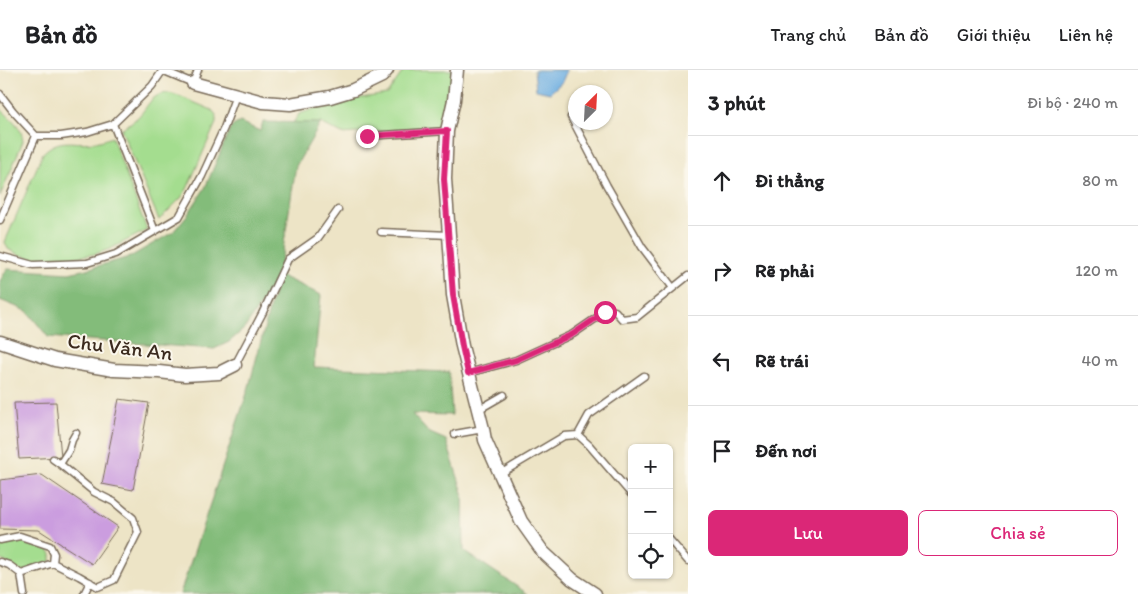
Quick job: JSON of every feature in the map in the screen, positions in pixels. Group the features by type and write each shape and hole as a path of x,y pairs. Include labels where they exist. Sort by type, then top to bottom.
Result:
{"street":[{"path":"192,83 263,102 290,104 330,97 353,90 382,76 387,70"},
{"path":"457,70 454,100 447,131 444,179 453,295 468,373 486,440 521,521 543,552 572,580 595,594"},
{"name":"Chu Văn An","path":"0,342 55,360 114,370 185,375 219,373 235,365"}],"lane":[{"path":"0,94 36,136 61,136 87,132 113,124 152,86 162,70 192,83 198,70"},
{"path":"0,256 33,265 87,263 116,254 179,217 202,176 224,128 236,95"},
{"path":"113,124 156,231"},
{"path":"577,130 642,247 673,288"},
{"path":"367,136 447,131"},
{"path":"0,220 36,136"},
{"path":"235,365 288,260 318,238 338,210"},
{"path":"381,232 449,235"},
{"path":"468,373 516,360 573,334 605,312 615,311 622,319 637,317 688,276"},
{"path":"578,435 589,415 644,376"},
{"path":"478,410 504,395"},
{"path":"455,434 483,429"},
{"path":"60,464 70,450 76,433"},
{"path":"500,474 564,436 578,435 590,445 628,490"},
{"path":"21,574 54,563 98,587 114,580 138,532 133,518 114,502 94,492 53,459"},
{"path":"0,540 20,536 50,546 54,554 54,563"},
{"path":"673,544 688,561"},
{"path":"0,562 9,565 21,574 24,594"},
{"path":"84,594 90,582"}],"green space":[{"path":"404,70 457,70 447,131 413,129 342,134 321,123 293,123 299,114 325,105 387,94"},
{"path":"169,93 212,110 216,115 216,123 187,189 181,198 159,220 121,129 138,117 158,95"},
{"path":"0,108 18,126 23,141 0,196"},
{"path":"240,122 260,131 263,122 321,123 296,166 279,275 321,295 314,367 449,372 452,415 412,414 428,432 446,440 463,493 464,551 528,594 180,594 248,390 278,277 245,328 229,342 214,349 48,337 27,311 0,300 0,281 7,269 69,273 87,269 130,257 173,232 188,214 205,188 231,127"},
{"path":"112,137 147,230 110,249 95,254 57,260 36,259 20,255 8,249 5,242 43,153 61,143 95,142"},
{"path":"19,539 47,548 51,554 51,561 22,572 0,559 0,541"}],"water":[{"path":"534,70 567,70 562,82 550,93 536,90"}],"building":[{"path":"119,399 149,403 133,490 102,484"},
{"path":"56,402 61,457 19,459 14,403"},
{"path":"42,475 118,527 92,564 39,530 0,529 0,480"}],"route":[{"path":"367,136 447,131 444,179 453,295 468,373 516,360 573,334 605,312"}]}
